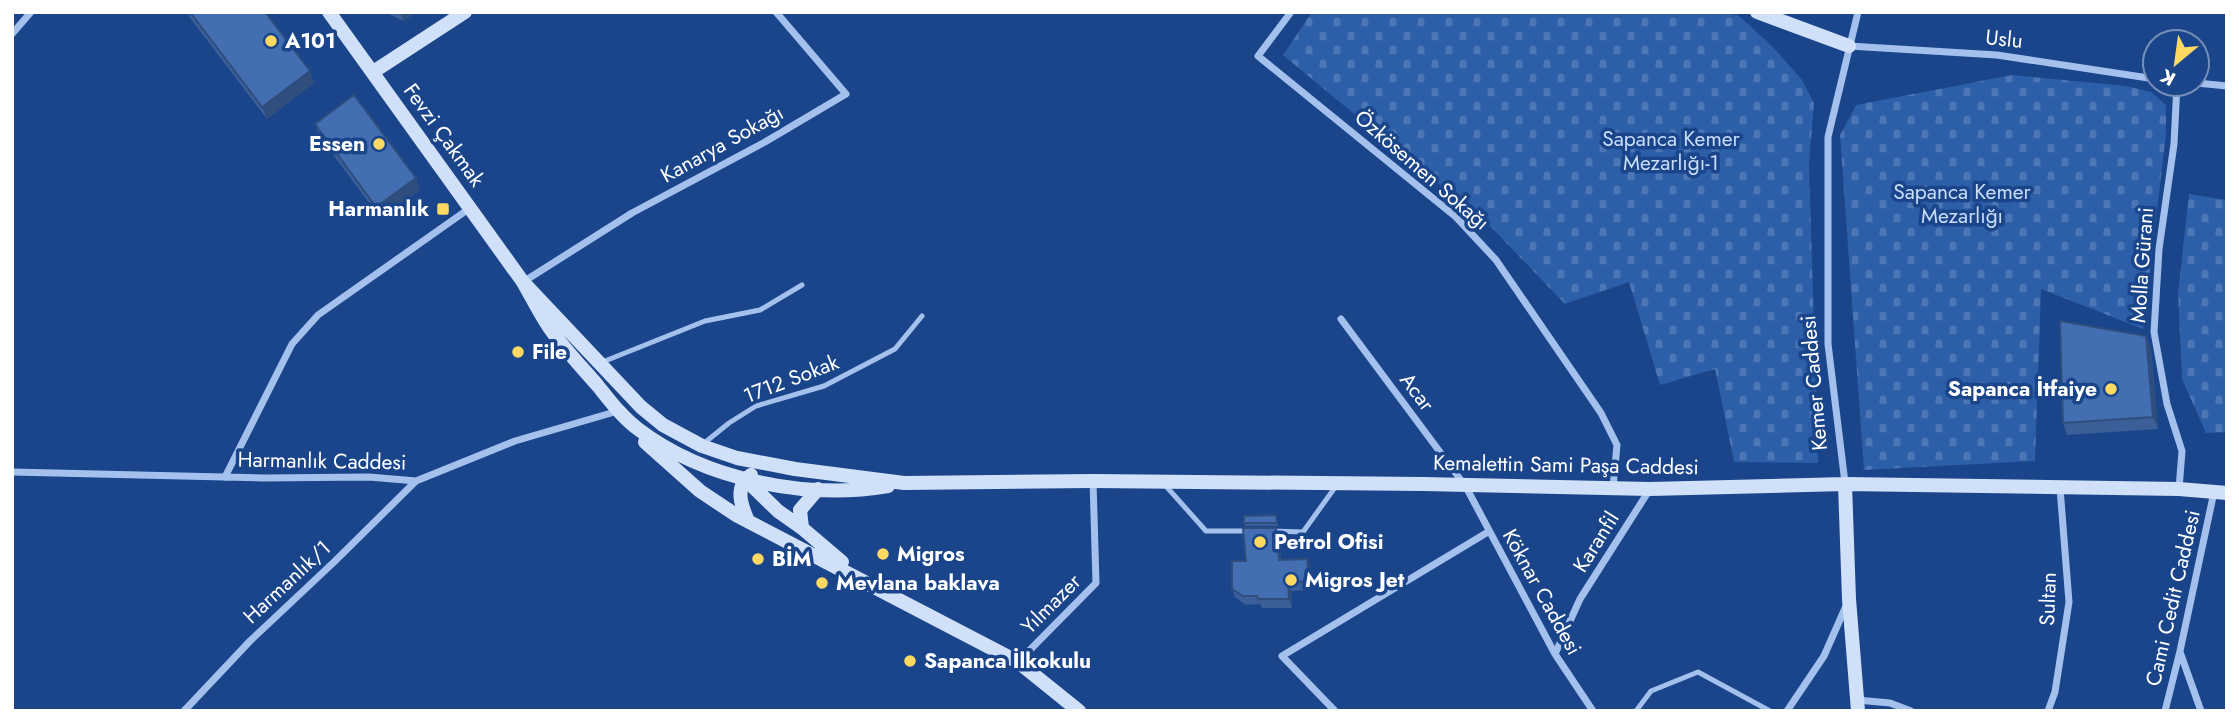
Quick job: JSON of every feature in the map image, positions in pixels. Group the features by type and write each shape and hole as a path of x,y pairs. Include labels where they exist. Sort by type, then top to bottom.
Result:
{"main road":[{"name":"Fevzi Çakmak","path":"329,12 523,282"},
{"path":"373,72 465,12"},
{"path":"1757,12 1849,46"},
{"name":"Kemalettin Sami Paşa Caddesi","path":"523,282 641,407 663,425 702,446 766,463 904,483 1093,481 1650,489 1846,484 2179,489 2220,492"},
{"name":"Kemalettin Sami Paşa Caddesi","path":"523,282 548,325 619,411 638,429 701,466 745,479 803,489 868,489 904,483"},
{"path":"638,429 645,442 700,491 748,521 1018,662 1079,711"},
{"path":"723,453 778,511 832,555 881,589"},
{"path":"748,521 739,502 745,479 766,463"},
{"name":"Kemer Caddesi","path":"1846,484 1849,599 1857,706"},
{"path":"802,528 800,510 818,489"}],"street":[{"path":"12,34 32,12"},
{"name":"Kanarya Sokağı","path":"523,282 632,213 765,142 846,94 776,12"},
{"name":"Özkösemen Sokağı","path":"1291,12 1258,56 1456,217 1496,260 1601,413 1612,434 1617,445 1613,488"},
{"name":"Kemer Caddesi","path":"1846,484 1828,344 1828,137 1858,12"},
{"name":"Uslu","path":"1849,46 1997,55 2141,77"},
{"name":"Molla Gürani","path":"2176,98 2174,144 2159,249 2154,332 2167,404 2182,451 2179,489"},
{"path":"225,477 292,344 318,316 470,208"},
{"name":"Acar","path":"1340,319 1466,486"},
{"name":"Harmanlık Caddesi","path":"12,472 369,477 416,481 515,441 619,411"},
{"name":"Harmanlık/1","path":"184,711 250,640 416,481"},
{"name":"Yılmazer","path":"1018,662 1096,583 1093,481"},
{"name":"Köknar Caddesi","path":"1466,486 1555,654 1593,711"},
{"name":"Sultan","path":"2048,711 2055,692 2069,602 2060,487"},
{"name":"Karanfil","path":"1555,654 1580,599 1650,489"},
{"name":"Cami Cedit Caddesi","path":"2165,711 2220,492"},
{"path":"1335,711 1282,656 1488,532"},
{"path":"1787,711 1824,656 1849,599"},
{"path":"2180,651 2201,711"},
{"path":"1857,706 1890,703 1911,711"}],"lane":[{"path":"599,363 705,321 760,310 802,285"},
{"name":"1712 Sokak","path":"702,446 729,423 756,406 824,386 894,349 922,316"},
{"path":"1163,482 1206,531 1303,532 1338,484"},
{"path":"1636,711 1651,691 1698,672 1770,711"}],"green space":[{"name":"Sapanca Kemer Mezarlığı-1","path":"1312,12 1712,12 1738,15 1772,46 1802,80 1814,103 1809,164 1818,463 1734,462 1715,369 1660,385 1629,282 1565,304 1492,228 1283,55"},
{"name":"Sapanca Kemer Mezarlığı","path":"2012,75 2126,86 2141,90 2141,98 2158,98 2166,105 2166,134 2143,329 2041,289 2035,461 1864,470 1840,135 1856,105"},
{"path":"2189,194 2227,200 2227,432 2206,433 2182,379 2178,294"}],"building":[{"path":"190,12 265,12 310,71 262,107"},
{"path":"354,95 416,178 376,207 315,124"},
{"name":"Sapanca İtfaiye","path":"2060,321 2146,336 2153,417 2063,423"},
{"path":"1276,515 1277,523 1244,523 1244,516"},
{"path":"1243,528 1276,528 1279,560 1307,559 1309,581 1288,583 1289,599 1258,599 1257,596 1243,596 1232,589 1232,561 1246,561"}],"place":[{"name":"A101","path":"271,41"},
{"name":"Essen","path":"379,144"},
{"name":"Harmanlık","path":"443,209"},
{"name":"File","path":"518,352"},
{"name":"Sapanca İtfaiye","path":"2111,389"},
{"name":"Petrol Ofisi","path":"1260,542"},
{"name":"Migros","path":"883,554"},
{"name":"BİM","path":"758,559"},
{"name":"Migros Jet","path":"1291,580"},
{"name":"Mevlana baklava","path":"822,583"},
{"name":"Sapanca İlkokulu","path":"910,661"}]}
